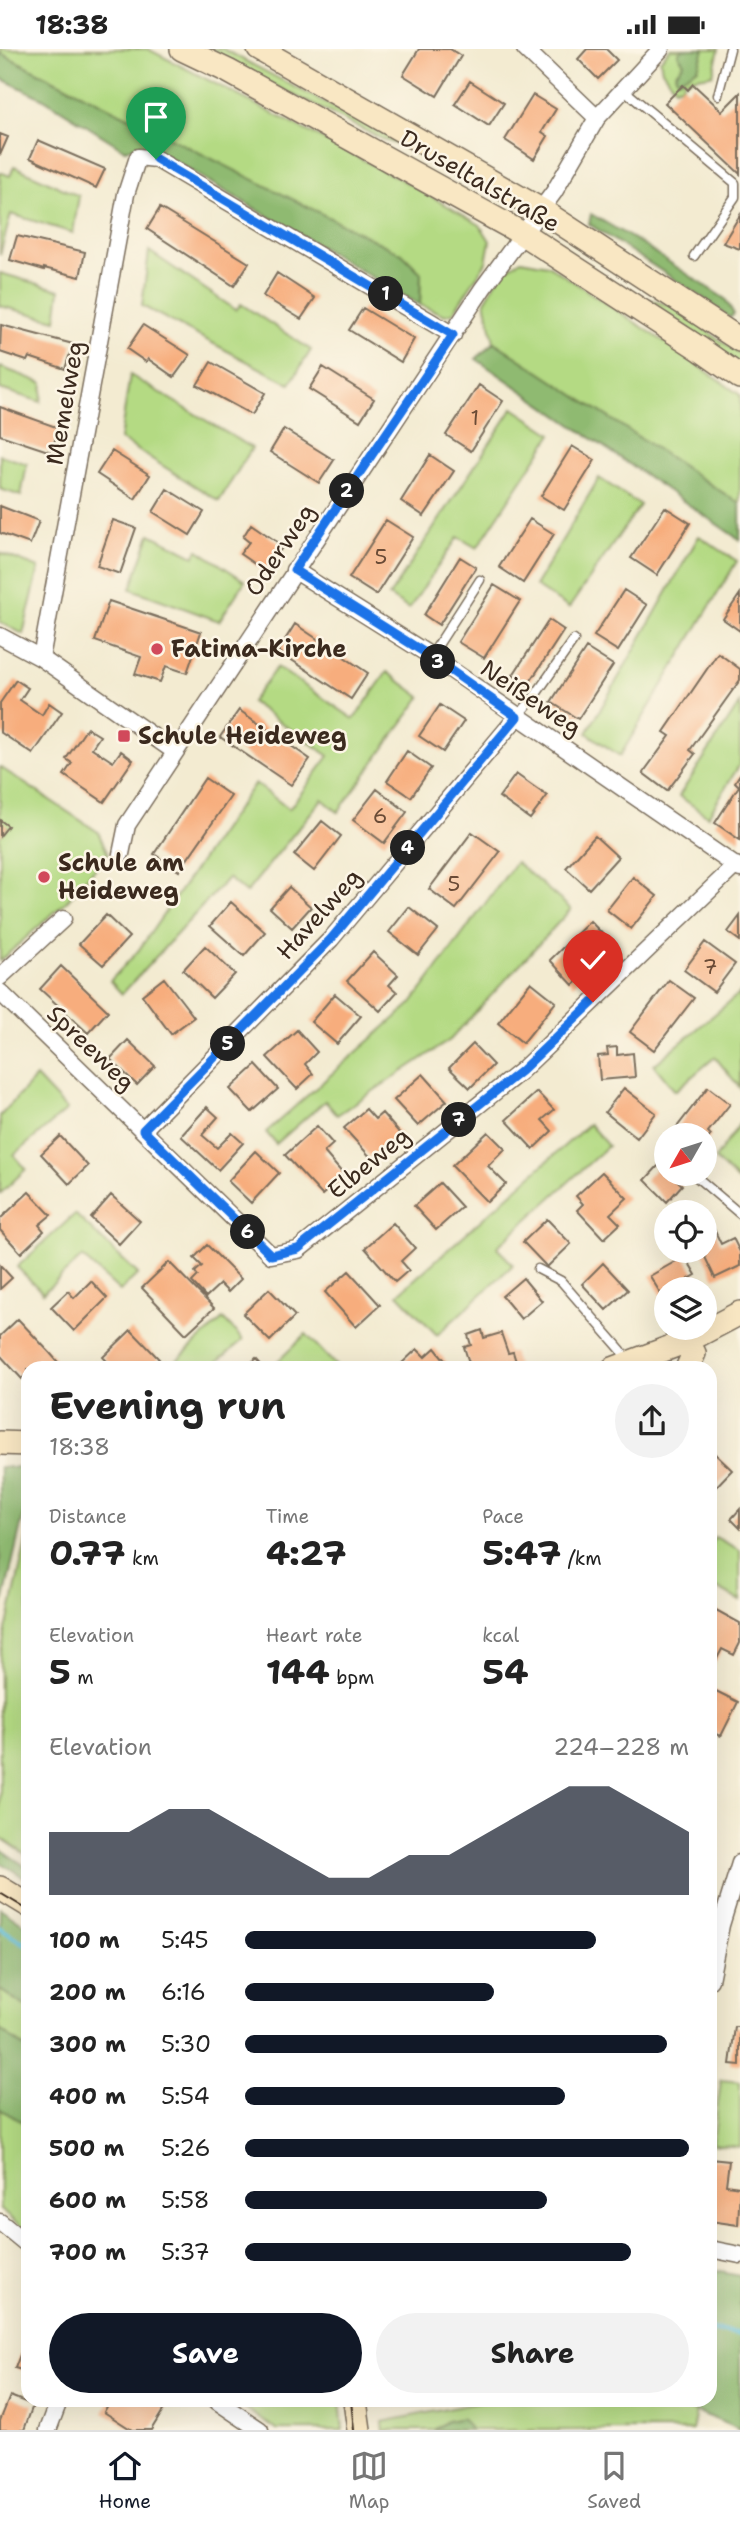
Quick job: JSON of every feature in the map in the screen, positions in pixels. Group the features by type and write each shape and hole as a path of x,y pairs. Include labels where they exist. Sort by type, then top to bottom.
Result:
{"main road":[{"name":"Druseltalstraße","path":"182,49 228,71 523,234 740,377"},
{"name":"Druseltalstraße","path":"259,49 541,210 740,340"},
{"path":"633,1361 687,1341 740,1313"},
{"path":"687,1341 694,1353 690,1361"},
{"path":"0,1443 21,1444"},
{"path":"0,1888 21,1901"},
{"path":"356,2407 359,2430"}],"street":[{"path":"524,49 597,118"},
{"name":"Oderweg","path":"121,854 127,825 174,751 482,288 554,192 597,118 661,49"},
{"name":"Memelweg","path":"41,658 126,194 138,157 156,159 453,335"},
{"name":"Neißeweg","path":"294,570 430,656 738,867"},
{"path":"0,636 41,658 174,751"},
{"name":"Havelweg","path":"143,1130 331,939 517,717"},
{"name":"Elbeweg","path":"271,1255 298,1249 521,1071 738,867"},
{"path":"0,977 63,919"},
{"name":"Spreeweg","path":"0,992 271,1255"},
{"path":"717,1945 740,1863"},
{"path":"0,2222 21,2239"},
{"path":"717,2250 740,2255"},
{"path":"48,2430 57,2407"},
{"path":"226,2407 260,2430"}],"lane":[{"path":"718,95 730,49"},
{"path":"622,89 735,183 735,197 694,256"},
{"path":"430,656 480,580"},
{"path":"517,717 534,698 574,640"},
{"path":"708,1187 740,1214"},
{"path":"538,1269 561,1281 621,1350 620,1361"}],"green space":[{"path":"0,49 148,49 410,184 480,225 490,241 486,262 453,313 445,315 420,305 421,273 402,254 0,53"},
{"path":"202,49 223,49 401,143 399,145 384,140"},
{"path":"670,49 719,49 713,74 691,78 675,88 662,70 660,60"},
{"path":"682,49 704,49 698,68 678,80 675,74 684,63 678,54"},
{"path":"0,53 402,254 421,273 420,305 172,160 139,146 125,150 44,99 0,78"},
{"path":"14,166 79,196 73,233 11,214 0,255 0,172 10,176"},
{"path":"591,214 725,299 734,314 730,318 589,224"},
{"path":"149,251 236,310 241,304 311,350 290,384 142,306"},
{"path":"521,260 548,265 740,395 740,504 494,342 485,301 502,272"},
{"path":"0,273 60,290 56,320 0,306"},
{"path":"647,299 670,305 740,354 740,365"},
{"path":"494,342 740,504 740,540 476,359"},
{"path":"0,367 43,383 41,402 0,389"},
{"path":"130,375 252,448 219,501 120,439"},
{"path":"513,408 552,434 477,548 458,537 409,609 389,596"},
{"path":"0,455 27,464 21,496 0,489"},
{"path":"599,478 640,505 569,608 535,586"},
{"path":"150,534 194,556 198,550 245,581 219,621 131,589"},
{"path":"699,536 737,561 620,756 587,733"},
{"path":"0,553 39,568 23,634 0,622"},
{"path":"277,667 354,719 387,672 421,697 338,812 322,799 246,893 228,878 122,994 110,981 138,951 255,783 289,809 329,756 251,702"},
{"path":"740,703 740,764 708,816 679,796"},
{"name":"Schule am Heideweg","path":"0,767 98,832 108,854 67,901 0,961 0,836 8,827 0,820"},
{"path":"516,862 571,909 450,1040 337,1115 325,1101 276,1144 266,1132 411,1004"},
{"path":"740,993 740,1088 715,1057 675,1091 654,1065"},
{"path":"36,1077 67,1110 14,1155 26,1169 0,1194 0,1116"},
{"path":"740,1123 740,1183 718,1162 718,1155"},
{"path":"589,1124 608,1146 497,1247 513,1265 437,1335 398,1294"},
{"path":"75,1214 138,1274 120,1291 82,1257 43,1293 17,1267"},
{"path":"223,1319 243,1340 218,1361 176,1361"},
{"path":"306,1334 331,1361 278,1361"},
{"path":"0,1467 21,1467 21,1525 0,1616"},
{"path":"717,1538 740,1550 740,1601 717,1588"},
{"path":"21,1564 21,1851 0,1837 0,1656"},
{"path":"0,1849 21,1863 21,1876 0,1862"},
{"path":"0,1908 21,1922 21,2004 0,1990"},
{"path":"0,1990 21,2004 21,2045 0,2030"},
{"path":"0,2030 21,2045 21,2121 0,2109"},
{"path":"721,2080 740,2082 740,2147 717,2144"},
{"path":"0,2109 21,2121 21,2226 0,2210"},
{"path":"717,2271 740,2276 740,2430 696,2411 678,2407 717,2407"},
{"path":"244,2407 341,2407 343,2430 277,2430"},
{"path":"456,2407 678,2407 696,2411 692,2430 383,2430 382,2422"},
{"path":"462,2418 471,2430 434,2430 447,2421"}],"building":[{"path":"419,49 450,49 461,56 437,96 403,75"},
{"path":"587,49 606,49 617,60 598,79 578,59"},
{"path":"470,81 504,103 489,126 455,104"},
{"path":"693,84 722,111 740,93 740,174 665,103 683,85 688,90"},
{"path":"533,95 556,109 542,132 548,136 534,159 505,140"},
{"path":"0,134 8,137 0,155"},
{"path":"38,140 105,169 96,188 30,158"},
{"path":"160,208 249,263 234,286 147,229"},
{"path":"740,215 740,249 723,243"},
{"path":"17,236 85,252 80,277 10,260"},
{"path":"277,273 315,298 301,319 263,296"},
{"path":"363,308 414,339 401,362 349,330"},
{"path":"1,325 73,344 65,369 29,357 27,361 0,352"},
{"path":"143,325 190,355 174,377 148,359 146,362 127,349"},
{"path":"211,362 265,393 252,415 197,385"},
{"path":"323,367 374,399 360,421 309,389"},
{"path":"479,385 503,401 471,451 446,435"},
{"path":"0,407 59,428 51,452 0,435"},
{"path":"284,429 334,460 319,483 270,452"},
{"path":"572,446 595,460 564,510 541,496"},
{"path":"112,451 150,475 135,499 97,474"},
{"path":"430,455 454,471 424,516 401,501"},
{"path":"167,489 204,512 190,535 153,512"},
{"path":"0,506 39,521 30,544 0,533"},
{"path":"665,507 690,523 657,575 631,558"},
{"path":"530,519 554,534 523,583 499,567"},
{"path":"113,520 136,528 120,574 97,566"},
{"path":"386,520 413,537 376,595 349,578"},
{"path":"251,524 283,546 266,572 240,554 249,542 243,537"},
{"path":"460,557 476,567 439,625 424,615"},
{"path":"494,585 520,601 484,658 458,642"},
{"path":"624,590 647,605 618,651 594,636"},
{"path":"740,594 740,631 723,619"},
{"name":"Fatima-Kirche","path":"109,601 201,632 187,673 166,666 160,682 135,674 141,657 95,641"},
{"path":"549,620 564,630 528,685 513,675"},
{"path":"295,624 368,673 351,699 278,651"},
{"path":"586,648 613,665 578,719 551,702"},
{"path":"718,653 740,669 740,680 690,750 695,754 667,791 643,773 670,736 664,732"},
{"path":"16,680 28,688 20,700 42,715 49,703 62,712 33,754 0,732 0,703"},
{"path":"440,705 464,721 443,752 419,736"},
{"path":"239,710 310,759 291,785 220,737"},
{"path":"87,728 100,736 92,748 113,762 121,751 133,760 104,802 64,775 72,763 66,759"},
{"path":"407,751 431,768 411,797 387,781"},
{"path":"516,774 547,796 530,819 499,797"},
{"path":"740,774 740,840 715,823 739,786 735,782"},
{"path":"205,778 231,796 179,871 154,854"},
{"path":"377,789 407,812 384,843 353,820"},
{"path":"0,820 8,826 0,836"},
{"path":"322,821 341,836 314,871 294,855"},
{"path":"472,832 500,852 456,909 429,889"},
{"path":"595,836 618,857 589,889 566,868"},
{"path":"633,877 657,896 631,929 607,910"},
{"path":"289,887 311,907 292,928 270,908"},
{"path":"231,902 265,932 244,956 210,926"},
{"path":"409,907 438,930 418,955 389,932"},
{"path":"106,915 129,937 103,965 79,944"},
{"path":"740,916 740,941 728,932"},
{"path":"590,921 614,946 573,985 550,960"},
{"path":"705,942 735,964 714,992 684,970"},
{"path":"205,946 235,974 212,998 183,970"},
{"path":"373,952 398,975 389,985 397,992 380,1011 347,981"},
{"path":"61,966 108,1011 88,1033 40,989"},
{"path":"164,978 194,1017 171,1034 142,995"},
{"path":"669,980 694,998 654,1050 630,1032"},
{"path":"531,982 556,1002 523,1043 498,1023"},
{"path":"335,994 361,1016 337,1044 311,1022"},
{"path":"297,1030 317,1052 305,1064 313,1074 297,1089 267,1057"},
{"path":"128,1040 155,1066 137,1085 110,1059"},
{"path":"473,1044 493,1065 470,1088 449,1068"},
{"path":"617,1047 617,1055 633,1053 635,1077 600,1080 598,1056 608,1055 607,1048"},
{"path":"256,1065 278,1089 252,1112 230,1089"},
{"path":"423,1074 447,1101 418,1126 394,1100"},
{"path":"708,1087 730,1104 715,1123 680,1123"},
{"path":"624,1088 656,1113 637,1138 605,1112"},
{"path":"537,1092 554,1110 542,1120 552,1131 533,1149 506,1120"},
{"path":"207,1107 218,1117 202,1135 217,1148 232,1133 243,1143 218,1170 181,1136"},
{"path":"366,1109 375,1119 382,1113 402,1136 374,1161 344,1128"},
{"path":"317,1126 333,1144 324,1152 344,1175 322,1195 285,1155"},
{"path":"488,1132 505,1149 488,1166 506,1184 487,1202 452,1166"},
{"path":"60,1136 88,1166 69,1184 41,1154"},
{"path":"256,1151 279,1173 251,1203 228,1181"},
{"path":"654,1170 654,1187 680,1187 669,1200 665,1200 645,1180"},
{"path":"602,1172 627,1198 610,1214 620,1224 604,1239 577,1210 583,1204 576,1196"},
{"path":"440,1183 462,1207 436,1230 414,1206"},
{"path":"29,1192 51,1215 39,1225 44,1231 21,1253 0,1230 0,1219"},
{"path":"111,1195 140,1221 119,1244 91,1218"},
{"path":"547,1219 571,1244 547,1267 523,1242"},
{"path":"393,1223 415,1248 401,1261 409,1270 395,1282 365,1248"},
{"path":"717,1236 721,1244 733,1238 740,1252 740,1266 715,1277 708,1263 717,1263"},
{"path":"207,1245 241,1279 228,1292 220,1284 206,1297 192,1282 198,1276 195,1272 202,1266 194,1258"},
{"path":"169,1262 214,1308 186,1334 142,1288"},
{"path":"603,1263 628,1290 606,1310 582,1284"},
{"path":"673,1263 689,1263 696,1275 654,1277 654,1283 650,1276"},
{"path":"0,1265 12,1278 0,1289"},
{"path":"349,1271 380,1305 356,1327 325,1292"},
{"path":"523,1278 542,1301 521,1319 502,1296"},
{"path":"91,1281 107,1298 74,1331 51,1307 68,1291 74,1298"},
{"path":"269,1289 295,1316 270,1341 243,1314"},
{"path":"18,1319 57,1361 21,1361 21,1378 0,1355 0,1336"},
{"path":"131,1330 159,1359 107,1361 103,1357"},
{"path":"482,1330 484,1338 501,1333 508,1353 513,1352 516,1361 468,1361 464,1347 471,1345 468,1335"},
{"path":"435,1348 446,1361 404,1361 417,1349 425,1357"},
{"path":"717,1456 732,1470 717,1486"},
{"path":"740,1509 740,1528 731,1519"},
{"path":"717,1611 740,1623 740,1643 734,1655 722,1649 717,1659"},
{"path":"717,1692 738,1702 721,1736 717,1734"},
{"path":"735,2027 740,2027 740,2065 730,2064"},
{"path":"717,2160 729,2161 726,2185 740,2187 738,2225 717,2222"},
{"path":"21,2352 21,2370 15,2368"},
{"path":"10,2396 21,2400 21,2407 32,2407 24,2430 0,2430 0,2421"},
{"path":"107,2407 165,2407 151,2430 132,2430 104,2412"}],"waterway":[{"path":"0,1928 21,1942"},
{"path":"717,2331 740,2334"}],"tram line":[{"path":"0,1893 21,1906"},
{"path":"352,2407 354,2430"}],"place":[{"name":"Fatima-Kirche","path":"157,649"},
{"name":"Schule Heideweg","path":"124,736"},
{"name":"Schule am Heideweg","path":"44,877"}],"route":[{"path":"156,159 453,335 294,570 430,656 517,717 331,939 143,1130 271,1255 298,1249 521,1071 593,1002"}]}
